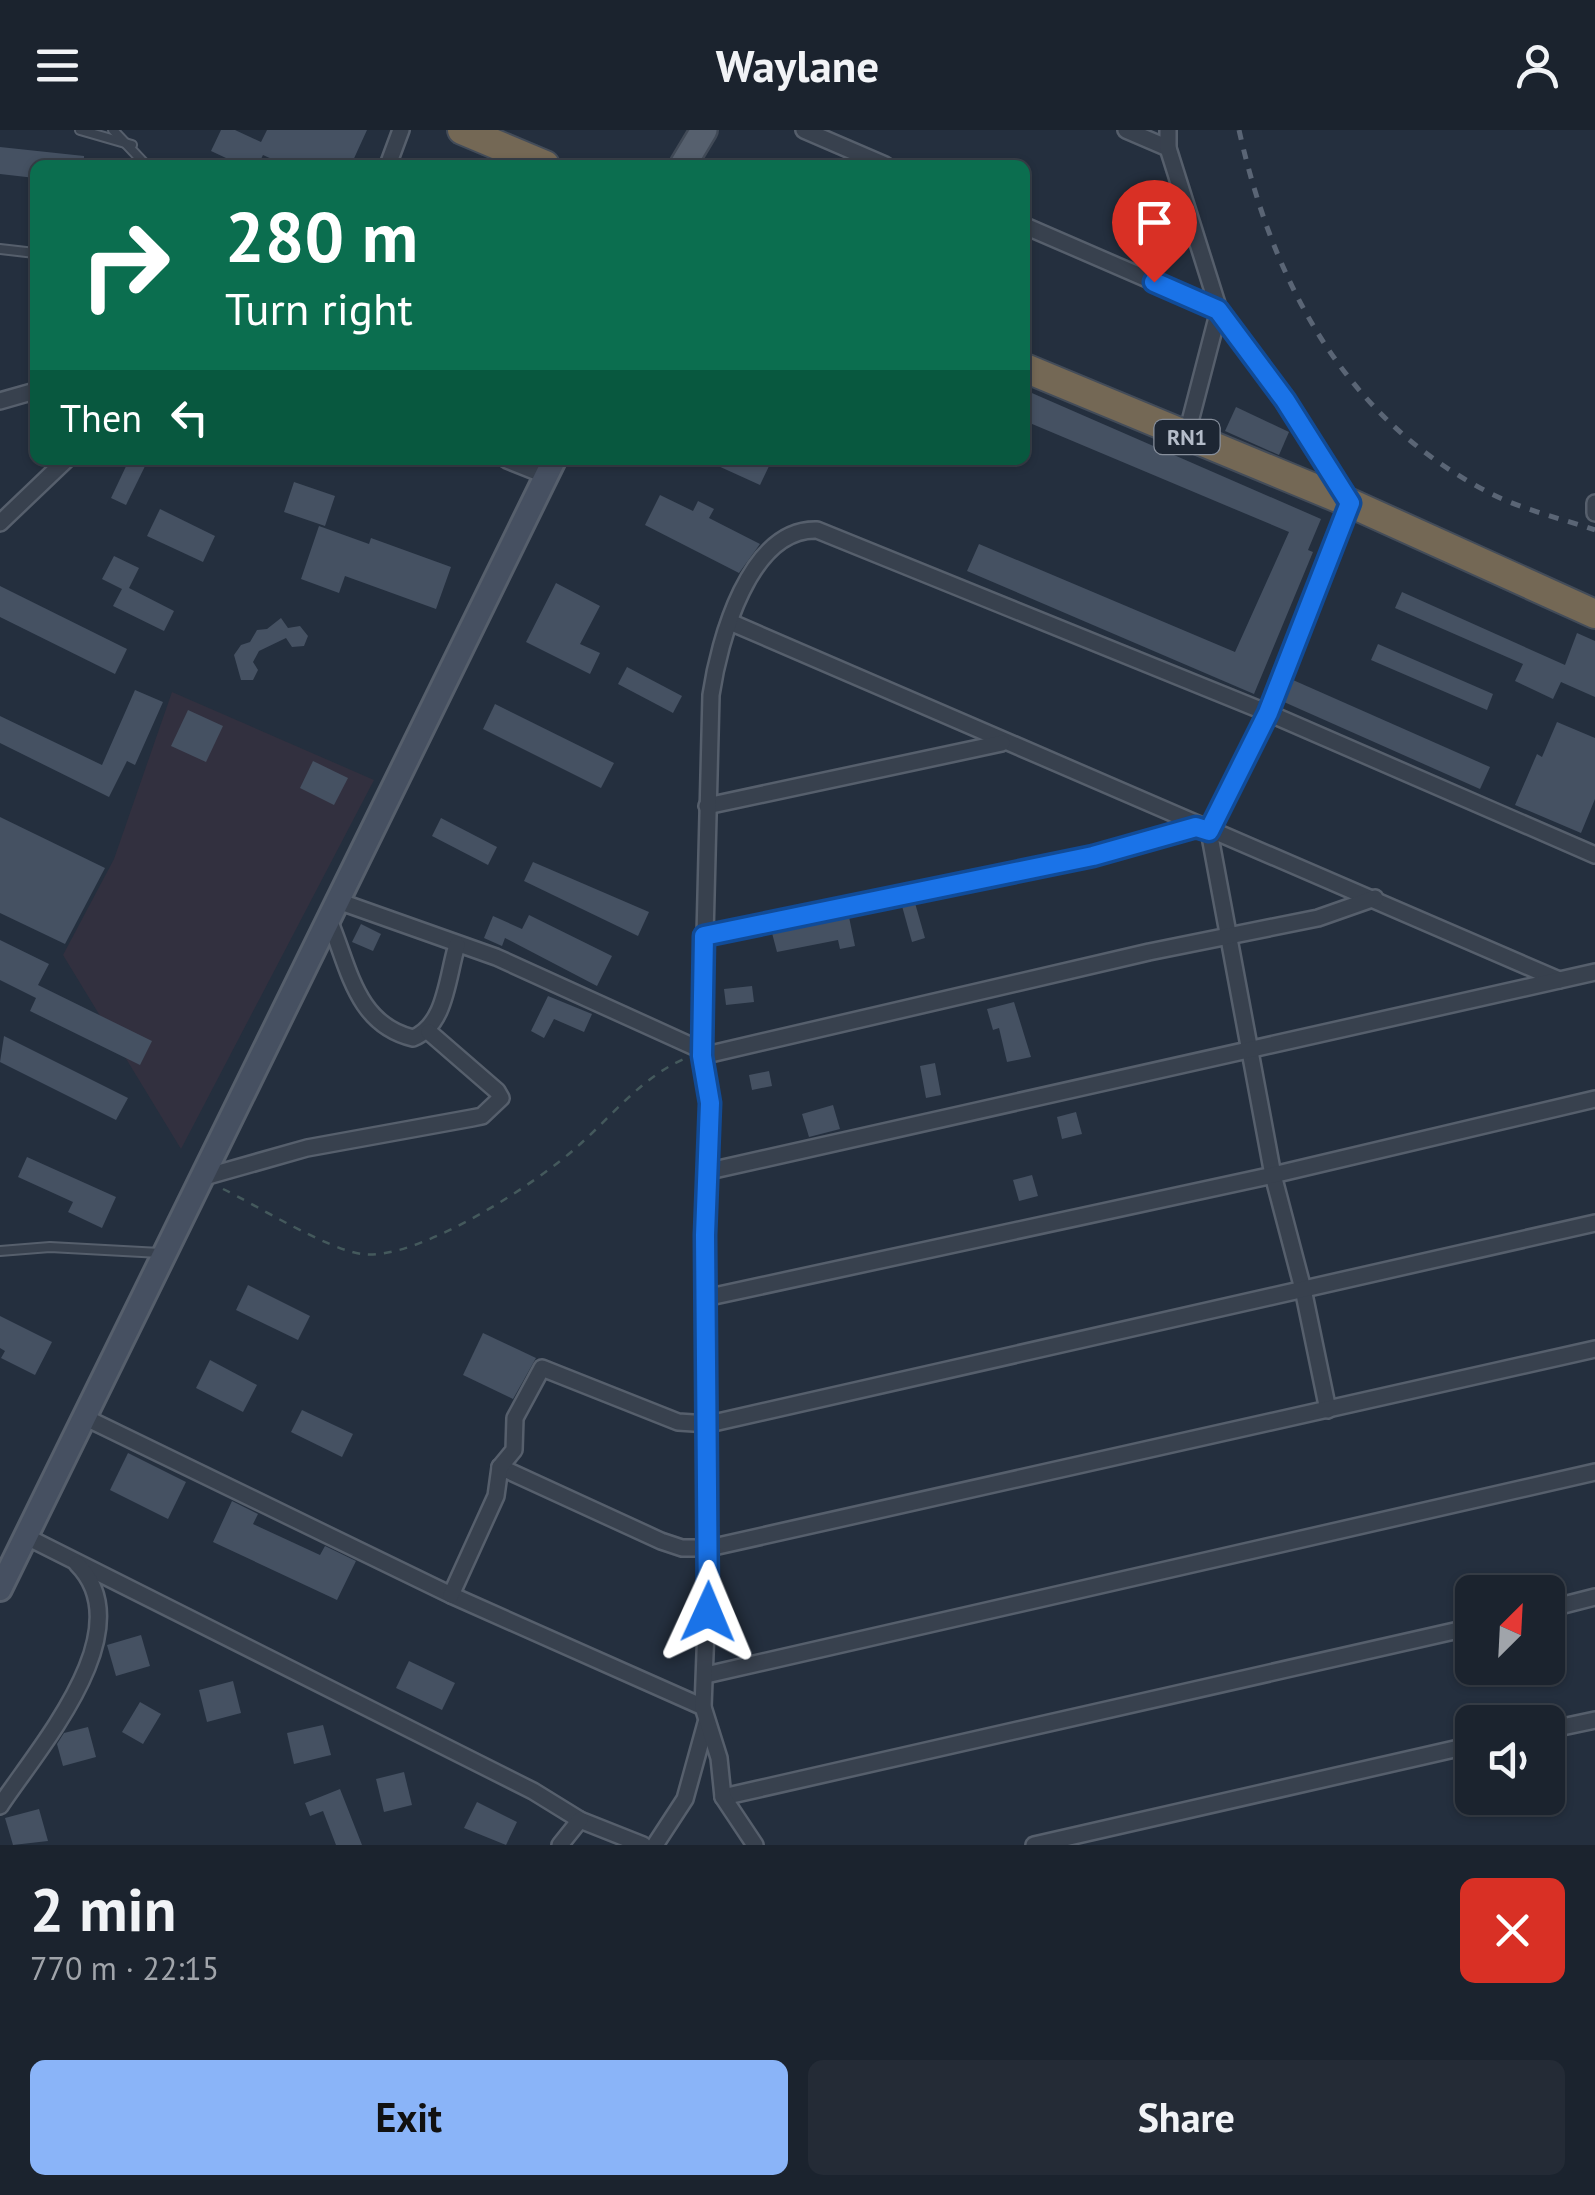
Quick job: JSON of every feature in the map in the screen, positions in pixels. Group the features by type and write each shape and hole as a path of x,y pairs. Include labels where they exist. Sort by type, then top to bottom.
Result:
{"highway":[{"path":"462,130 533,160"},
{"name":"RN1","path":"1030,370 1350,503 1595,614"}],"main road":[{"path":"686,160 704,130"}],"street":[{"path":"390,160 401,130"},
{"path":"804,130 873,160"},
{"path":"1126,130 1168,148"},
{"path":"1168,130 1168,148 1218,310 1285,400 1350,503 1268,713 1203,829 1272,1175 1303,1290 1328,1410"},
{"path":"1030,228 1218,310"},
{"path":"1186,436 1218,310"},
{"path":"0,400 30,393"},
{"path":"0,524 61,465"},
{"path":"0,1589 550,468"},
{"path":"1595,503 1595,513"},
{"path":"655,1845 686,1800 704,1715 706,1675 709,1424 705,1298 710,1103 703,1053 711,696 730,622 763,556 799,530 817,530 1268,713 1595,856"},
{"path":"730,622 1002,743 1375,898 1558,980"},
{"path":"707,806 1002,743"},
{"path":"704,936 1093,856 1203,829"},
{"path":"333,911 457,946 535,974 703,1053 1318,918 1375,898"},
{"path":"333,911 362,1002 399,1034 413,1038 429,1032"},
{"path":"429,1032 457,946"},
{"path":"706,1172 1595,972"},
{"path":"201,1178 306,1148 472,1118 495,1107 501,1098 497,1091 429,1032"},
{"path":"705,1298 1272,1175 1595,1099"},
{"path":"451,1595 496,1496 500,1467 514,1450 514,1418 542,1368 678,1422 709,1424 1595,1223"},
{"path":"500,1467 661,1541 682,1548 709,1548 1595,1350"},
{"path":"84,1417 704,1715 719,1758 723,1796 756,1845"},
{"path":"706,1675 1595,1472"},
{"path":"25,1536 533,1791 580,1820 643,1845"},
{"path":"0,1806 68,1706 96,1641 99,1600 88,1575 70,1558"},
{"path":"1565,1605 1595,1598"},
{"path":"723,1796 1455,1631"},
{"path":"1565,1726 1595,1720"},
{"path":"1034,1845 1455,1749"},
{"path":"560,1845 580,1820"}],"lane":[{"path":"80,130 132,145"},
{"path":"114,130 142,160"},
{"path":"0,249 30,252"},
{"path":"0,1251 50,1247 164,1253"}],"path":[{"path":"201,1178 362,1254 387,1252 448,1231 506,1198 575,1150 661,1068 703,1053"}],"shaded area":[{"path":"172,692 374,780 181,1149 63,955 114,859"}],"building":[{"path":"221,130 235,130 261,142 267,130 367,130 353,160 274,160 263,155 260,160 230,160 211,151"},
{"path":"0,147 84,156 84,160 30,160 30,177 0,174"},
{"path":"1030,392 1321,519 1308,550 1313,552 1254,694 967,571 979,544 1235,652 1289,532 1030,423"},
{"path":"1236,407 1289,432 1279,455 1225,431"},
{"path":"127,465 146,465 126,505 111,498"},
{"path":"716,465 770,465 760,485"},
{"path":"294,482 335,496 325,526 284,512"},
{"path":"660,495 693,511 698,501 714,509 709,518 760,544 739,573 645,525"},
{"path":"160,509 215,536 203,562 147,536"},
{"path":"319,526 369,544 371,538 451,567 436,609 345,576 339,593 301,579"},
{"path":"114,556 139,568 129,588 174,611 164,631 113,606 122,589 102,579"},
{"path":"556,583 600,606 580,644 600,653 590,674 526,642"},
{"path":"0,586 127,649 115,674 0,617"},
{"path":"1402,592 1565,665 1577,633 1595,641 1595,697 1561,682 1553,699 1515,681 1523,664 1395,608"},
{"path":"281,618 288,628 300,626 308,636 304,646 292,647 286,638 259,651 253,662 258,670 253,680 241,680 234,655 257,630 267,629"},
{"path":"1378,644 1493,694 1487,710 1371,660"},
{"path":"627,667 682,696 673,713 618,684"},
{"path":"1293,680 1490,767 1480,789 1284,702"},
{"path":"135,690 163,702 135,765 127,761 109,797 0,743 0,716 102,765"},
{"path":"495,704 614,763 601,788 483,729"},
{"path":"188,710 223,726 206,762 171,746"},
{"path":"1557,722 1595,738 1595,799 1581,833 1515,805 1537,754 1542,757"},
{"path":"313,761 348,778 334,805 300,788"},
{"path":"0,817 105,868 65,944 0,913"},
{"path":"441,818 497,847 488,865 432,836"},
{"path":"533,862 649,912 638,936 524,881"},
{"path":"915,903 925,938 912,942 902,906"},
{"path":"529,915 612,956 597,986 505,938 502,946 484,938 493,916 522,929"},
{"path":"849,917 855,946 840,949 838,940 777,952 772,933"},
{"path":"361,924 381,934 373,951 352,942"},
{"path":"0,940 49,964 38,985 152,1041 140,1065 30,1011 36,998 0,980"},
{"path":"752,986 754,1002 726,1005 724,989"},
{"path":"548,996 592,1014 584,1032 554,1019 544,1038 531,1031"},
{"path":"1014,1002 1031,1057 1007,1062 999,1028 993,1030 987,1009"},
{"path":"4,1036 128,1098 116,1120 0,1062"},
{"path":"935,1063 941,1095 926,1098 920,1066"},
{"path":"769,1071 772,1086 752,1090 749,1075"},
{"path":"833,1105 840,1129 809,1137 802,1114"},
{"path":"1076,1112 1082,1134 1062,1139 1057,1117"},
{"path":"27,1157 116,1197 102,1228 68,1212 73,1202 18,1177"},
{"path":"1032,1175 1038,1196 1019,1201 1013,1180"},
{"path":"248,1285 310,1316 298,1340 236,1310"},
{"path":"0,1316 52,1342 35,1375 1,1358 5,1351 0,1348"},
{"path":"483,1333 536,1358 513,1399 463,1375"},
{"path":"210,1360 257,1385 243,1412 196,1388"},
{"path":"302,1410 353,1434 342,1457 291,1432"},
{"path":"128,1453 186,1482 168,1519 110,1490"},
{"path":"232,1501 258,1514 253,1524 320,1555 325,1546 356,1561 337,1600 213,1542"},
{"path":"141,1635 150,1666 116,1676 107,1645"},
{"path":"409,1661 455,1683 442,1710 396,1688"},
{"path":"233,1681 241,1713 207,1722 199,1690"},
{"path":"140,1702 161,1714 143,1744 122,1732"},
{"path":"323,1725 331,1755 294,1764 287,1733"},
{"path":"88,1727 96,1757 63,1766 57,1744 64,1733"},
{"path":"404,1772 412,1805 384,1812 376,1779"},
{"path":"340,1789 362,1845 336,1845 323,1811 310,1816 305,1803"},
{"path":"477,1802 517,1822 506,1845 464,1828"},
{"path":"39,1809 48,1841 13,1845 5,1818"}],"railway":[{"path":"1239,130 1272,240 1295,292 1322,340 1354,384 1392,425 1436,460 1486,491 1595,530"}],"route":[{"path":"708,1612 705,1235 710,1103 702,1056 704,936 1093,856 1196,827 1209,831 1268,713 1350,503 1285,400 1218,310 1154,282"}]}
